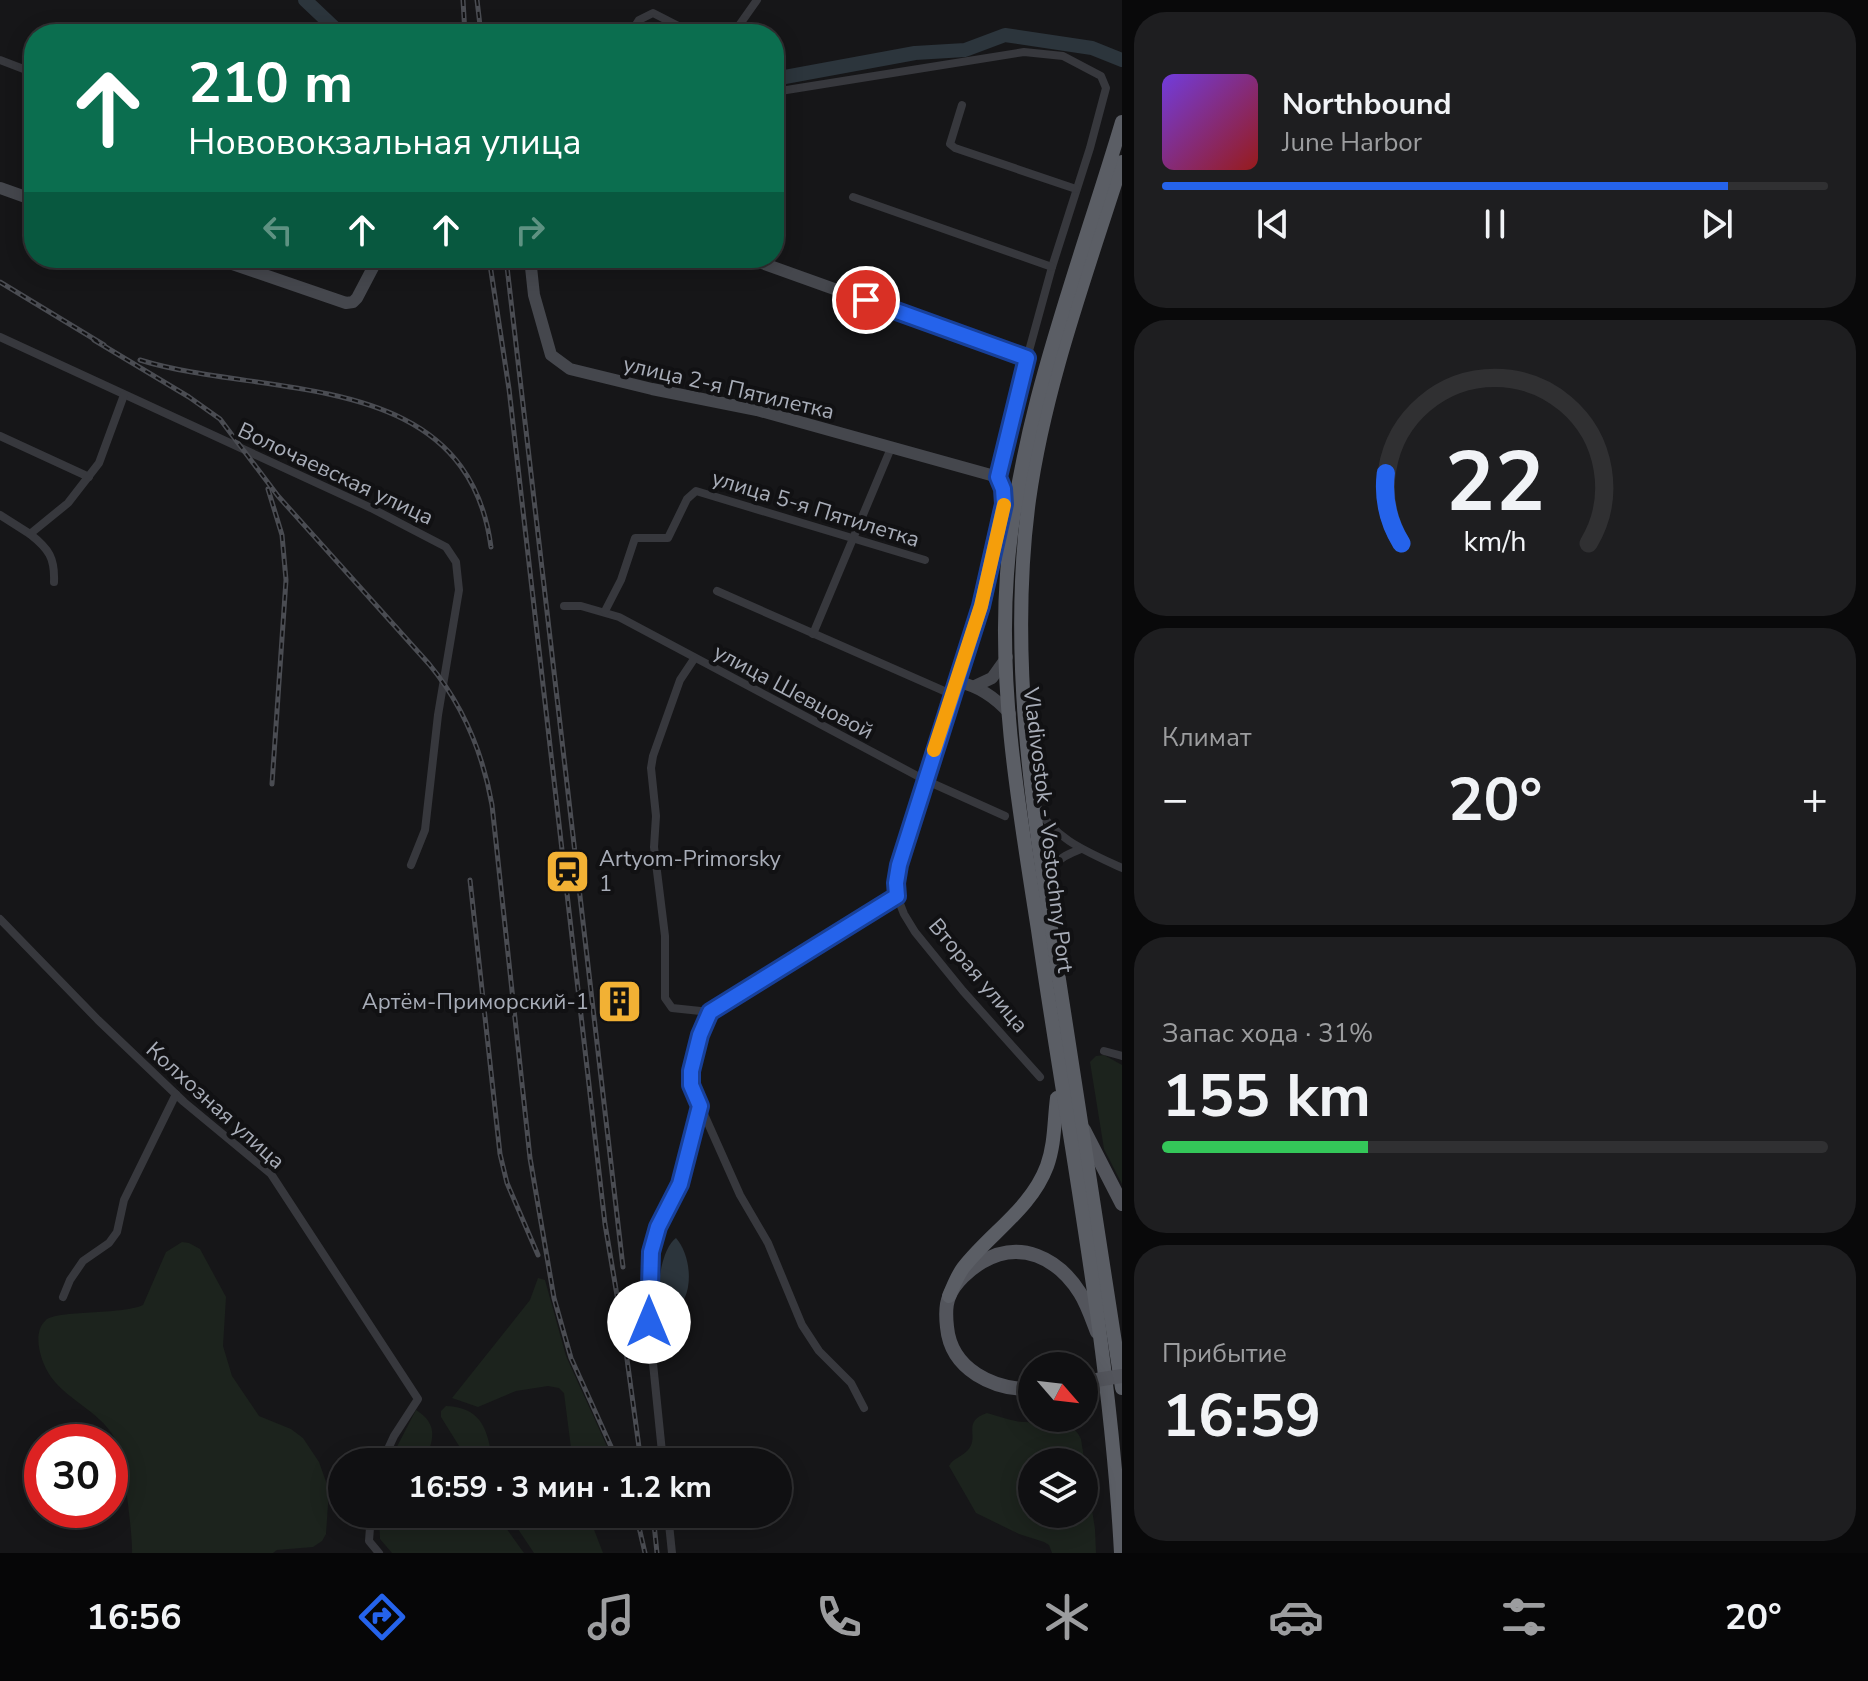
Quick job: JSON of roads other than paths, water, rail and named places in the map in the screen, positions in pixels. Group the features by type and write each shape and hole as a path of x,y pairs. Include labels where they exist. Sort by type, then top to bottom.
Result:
{"highway":[{"name":"Vladivostok - Vostochny Port","path":"1121,1553 1099,1336 1028,867 1010,714 1006,576 1012,528 1044,372 1122,122"},
{"name":"Vladivostok - Vostochny Port","path":"1122,162 1054,379 1029,501 1019,619 1029,775 1122,1388"},
{"path":"949,1296 962,1270 1016,1215 1047,1167 1053,1143 1060,1078"}],"main road":[{"path":"0,188 24,196"},
{"path":"244,268 346,303 357,298 373,268"},
{"name":"улица 2-я Пятилетка","path":"531,268 534,295 551,355 570,369 757,410 998,477"},
{"path":"776,268 1027,358 998,477 1004,504 983,596 956,681 994,696 1010,714"},
{"path":"975,686 992,678 1007,657"},
{"path":"1082,1124 1122,1204"},
{"path":"1018,1389 984,1380 961,1361 948,1334 946,1313 949,1296 966,1273 1007,1251 1024,1251 1047,1258 1061,1269 1081,1294 1099,1336"},
{"path":"1098,1380 1122,1376"}],"street":[{"path":"740,24 757,0"},
{"path":"636,24 653,13 674,24"},
{"path":"784,90 1024,52 1063,56 1101,76 1106,88 1027,358"},
{"path":"0,60 24,69"},
{"path":"962,105 950,136 950,144 955,148 1076,189"},
{"path":"853,197 1052,267"},
{"name":"Волочаевская улица","path":"0,337 371,508 441,543 456,562 459,590 438,715 425,830 411,865"},
{"path":"30,534 68,503 99,463 124,395"},
{"path":"0,436 89,477"},
{"path":"813,634 891,448"},
{"name":"улица 5-я Пятилетка","path":"605,611 621,580 635,538 668,538 687,499 696,491 925,560"},
{"path":"0,515 50,551 54,582"},
{"path":"717,591 951,694"},
{"name":"улица Шевцовой","path":"564,606 573,604 605,611 925,780 1005,816"},
{"path":"694,659 680,680 651,768 656,816 654,847 656,881 664,912 665,998 672,1008 710,1012"},
{"path":"864,1408 851,1383 819,1351 802,1325 768,1243 740,1195 700,1106 691,1085 691,1071 700,1035 710,1012 897,896 899,865 956,681"},
{"path":"1033,798 1044,820 1081,849 1122,868"},
{"path":"1050,920 1054,866 1062,856 1081,849"},
{"name":"Вторая улица","path":"897,896 904,914 925,944 1040,1077"},
{"name":"Колхозная улица","path":"0,919 176,1094 271,1174 418,1399 389,1448"},
{"path":"1104,1051 1122,1056"},
{"path":"63,1297 83,1261 114,1238 130,1188 176,1094"},
{"path":"662,1448 647,1304 651,1252 658,1227 680,1184 700,1106"},
{"path":"370,1528 369,1541 379,1553"},
{"path":"669,1528 672,1553"}],"waterway":[{"path":"305,0 330,24"},
{"path":"784,77 915,53 965,50 1005,35 1092,48 1122,60"}],"railway":[{"path":"463,0 464,24"},
{"path":"477,0 480,24"},
{"path":"491,268 509,389 605,1224 639,1448"},
{"path":"507,268 623,1267"},
{"path":"0,282 104,345"},
{"path":"94,340 220,419 278,496 429,664 462,713 483,767 492,805 530,1158 554,1298 571,1358 612,1448"},
{"path":"140,360 190,372 354,400 403,419 444,447 474,489 491,547"},
{"path":"268,489 282,535 286,580 272,784"},
{"path":"470,880 500,1154 507,1183 538,1255"},
{"path":"639,1528 645,1553"},
{"path":"654,1528 657,1553"}],"place":[{"name":"Artyom-Primorsky 1","path":"568,871"},
{"name":"Артём-Приморский-1","path":"620,1001"}]}
